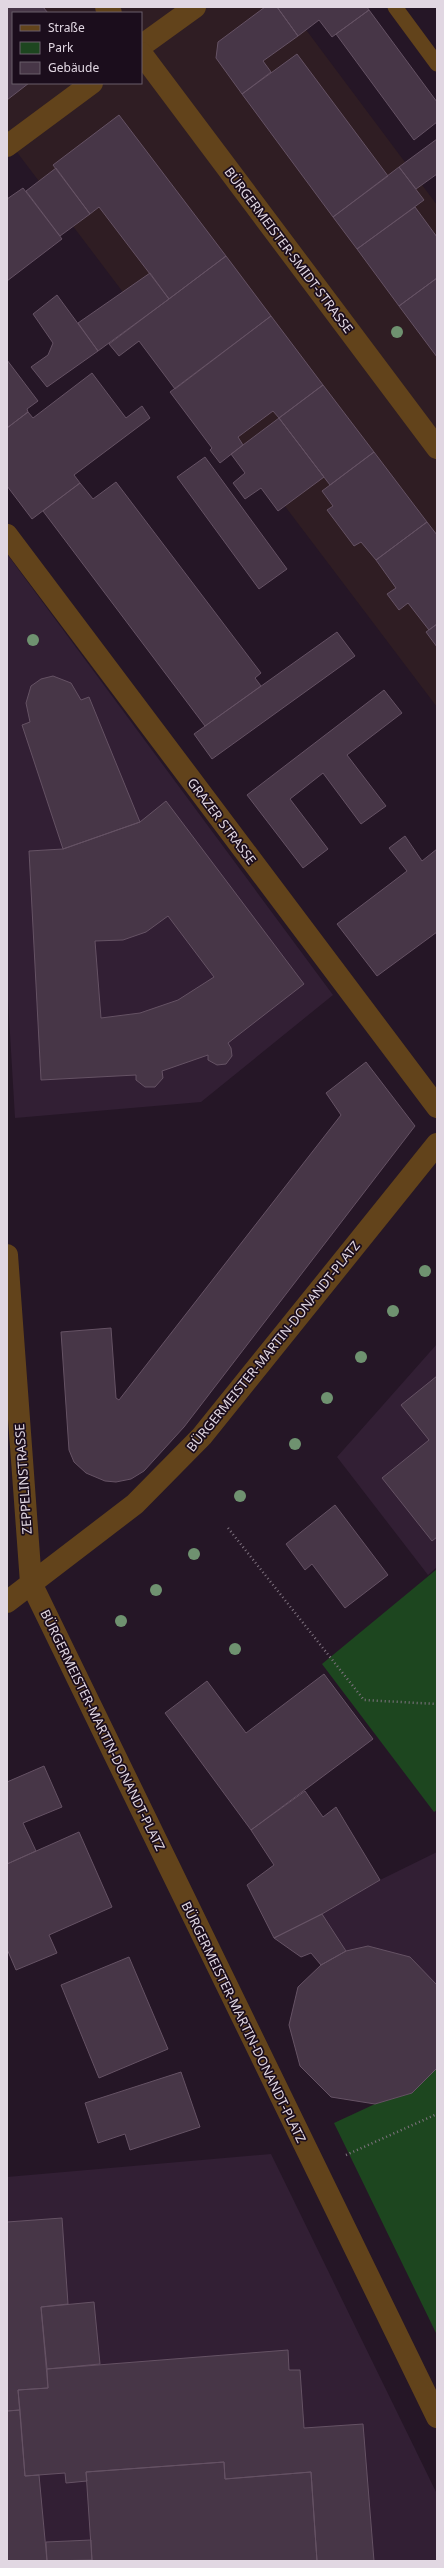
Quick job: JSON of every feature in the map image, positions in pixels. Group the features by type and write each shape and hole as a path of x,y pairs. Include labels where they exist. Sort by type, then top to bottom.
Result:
{"street":[{"path":"142,45 194,7"},
{"name":"BÜRGERMEISTER-SMIDT-STRASSE","path":"142,54 437,448"},
{"path":"7,146 91,84"},
{"name":"GRAZER STRASSE","path":"7,535 437,1107"},
{"name":"BÜRGERMEISTER-MARTIN-DONANDT-PLATZ","path":"437,1144 202,1436 135,1504 31,1583 437,2417"},
{"name":"ZEPPELINSTRASSE","path":"7,1255 8,1291 31,1583"},
{"path":"7,1602 31,1583"}],"lane":[{"path":"395,7 437,64"}],"path":[{"path":"228,1528 364,1700 437,1704"},
{"path":"316,2168 437,2114"}],"shaded area":[{"path":"7,7 289,7 437,205 437,707 7,139"},
{"path":"7,554 333,995 201,1102 15,1118 7,983"},
{"path":"437,1344 437,1567 428,1575 337,1457"},
{"path":"437,1852 437,2068 412,2093 375,2104 331,2097 300,2066 289,2025 298,1987 321,1965 311,1953 301,1957 274,1938 322,1914 380,1880"},
{"path":"271,2154 437,2494 437,2561 7,2561 7,2177"}],"green space":[{"path":"437,1569 437,1810 434,1812 322,1664"},
{"path":"437,2068 437,2335 334,2123 375,2104 412,2093"}],"building":[{"path":"7,7 43,7 47,12 12,12 12,84 28,84 7,100"},
{"path":"265,7 277,7 298,36 263,61 271,72 242,94 216,58 218,42"},
{"path":"277,7 367,7 369,10 332,37 319,20 298,36"},
{"path":"369,10 437,102 437,122 414,140 336,34"},
{"path":"297,54 388,176 333,217 242,94"},
{"path":"119,115 226,256 169,299 99,207 90,214 53,165"},
{"path":"437,139 437,174 416,189 399,167"},
{"path":"399,167 424,200 357,249 333,217"},
{"path":"56,168 90,214 60,236 26,191"},
{"path":"23,188 62,239 7,281 7,199"},
{"path":"415,207 437,237 437,278 399,306 357,249"},
{"path":"226,256 271,316 175,389 139,341 119,356 109,344"},
{"path":"150,273 169,299 98,351 78,323"},
{"path":"437,278 437,357 399,306"},
{"path":"57,295 98,351 47,387 31,367 48,355 53,343 33,314"},
{"path":"271,316 323,385 279,418 273,411 238,437 243,445 220,463 210,450 212,448 170,392"},
{"path":"7,360 38,401 27,409 28,412 7,428"},
{"path":"92,373 126,418 142,406 150,418 74,475 80,483 32,519 7,486 7,428 28,412 33,418"},
{"path":"323,385 374,452 330,485 279,418"},
{"path":"279,418 324,477 278,511 261,488 245,499 233,483 245,473 231,454"},
{"path":"374,452 427,522 376,560 361,542 354,546 327,510 333,506 322,491"},
{"path":"205,457 287,569 259,589 177,477"},
{"path":"116,482 261,673 255,678 261,686 205,726 43,511 80,483 93,499"},
{"path":"427,522 437,535 437,624 429,630 408,603 399,610 387,594 396,588 376,560"},
{"path":"437,624 437,647 426,632"},
{"path":"337,632 355,656 212,759 194,734"},
{"path":"53,676 71,683 81,700 89,697 140,822 63,849 22,725 30,722 26,703 31,686 41,679"},
{"path":"384,690 402,713 347,755 386,806 361,824 323,773 290,799 328,849 303,868 247,795"},
{"path":"166,801 304,984 228,1043 231,1048 232,1056 226,1064 217,1065 208,1060 208,1055 162,1071 163,1078 155,1087 145,1087 136,1080 136,1075 41,1080 29,851 63,849 140,822","holes":["168,916 214,977 178,1000 140,1013 101,1018 95,941 123,940 146,932"]},
{"path":"405,836 422,861 437,849 437,932 377,976 337,924 407,871 389,848"},
{"path":"366,1062 415,1126 184,1427 144,1471 131,1479 116,1482 105,1481 86,1473 74,1462 69,1450 61,1332 111,1328 116,1398 119,1400 341,1115 326,1093"},
{"path":"437,1376 437,1537 432,1541 382,1478 429,1440 401,1405"},
{"path":"335,1505 388,1575 345,1608 312,1564 305,1570 286,1544"},
{"path":"324,1674 373,1739 251,1830 165,1713 207,1681 246,1733"},
{"path":"44,1766 62,1807 23,1823 36,1851 7,1864 7,1782"},
{"path":"305,1791 323,1817 336,1807 380,1880 322,1914 274,1938 247,1885 274,1865 251,1830"},
{"path":"79,1832 112,1907 49,1935 57,1953 16,1970 7,1949 7,1864"},
{"path":"322,1914 346,1951 321,1965 311,1953 301,1957 274,1938"},
{"path":"368,1946 410,1957 437,1985 437,2068 412,2093 375,2104 331,2097 300,2066 289,2025 298,1987 321,1965 346,1951"},
{"path":"129,1957 168,2049 99,2078 61,1985"},
{"path":"181,2072 200,2127 130,2150 125,2134 98,2143 85,2103"},
{"path":"62,2218 68,2304 41,2307 48,2388 18,2390 20,2410 7,2411 7,2222"},
{"path":"94,2302 100,2364 47,2369 41,2307"},
{"path":"288,2350 289,2370 300,2370 304,2428 363,2424 374,2561 317,2561 311,2472 225,2479 224,2462 86,2472 87,2481 66,2483 65,2473 25,2476 18,2390 48,2388 47,2369"},
{"path":"20,2410 25,2476 39,2475 47,2561 7,2561 7,2411"},
{"path":"224,2462 225,2479 311,2472 317,2561 92,2561 86,2472"},
{"path":"91,2540 92,2560 47,2561 46,2542"}]}
